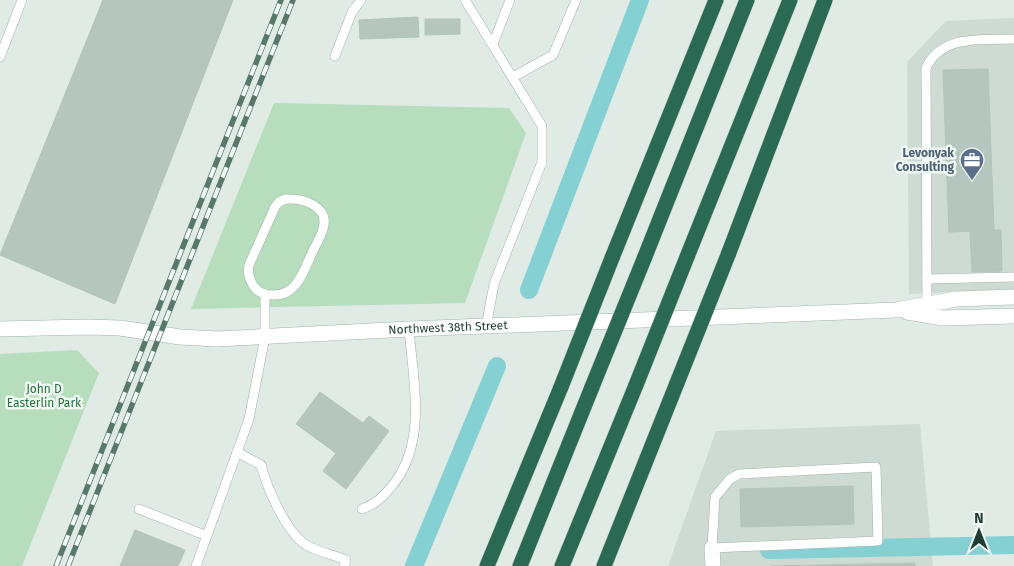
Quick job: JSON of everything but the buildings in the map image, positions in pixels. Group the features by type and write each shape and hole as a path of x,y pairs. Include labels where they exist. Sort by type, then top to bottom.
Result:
{"highway":[{"path":"487,566 716,0"},
{"path":"520,566 747,0"},
{"path":"562,566 790,0"},
{"path":"604,566 728,255 825,0"}],"street":[{"name":"Northwest 38th Street","path":"0,329 120,328 180,337 218,339 409,329 896,310 967,298 1014,296"},
{"name":"Northwest 38th Street","path":"896,310 943,318 1014,316"},
{"path":"712,548 713,566"}],"lane":[{"path":"0,57 22,0"},
{"path":"334,56 352,12 362,0"},
{"path":"465,0 542,126 542,162 494,284 486,327"},
{"path":"493,44 510,0"},
{"path":"513,77 553,56 576,0"},
{"path":"927,304 926,68 937,52 958,42 1014,39"},
{"path":"294,199 316,205 322,213 323,228 298,284 279,296 265,295 256,290 247,272 275,207 278,202 294,199"},
{"path":"927,279 1014,277"},
{"path":"196,566 249,419 264,337 265,295"},
{"path":"362,509 373,505 382,498 401,475 411,449 416,419 409,329"},
{"path":"237,452 261,465 284,520 304,544 346,560 344,566"},
{"path":"876,467 878,541 712,548 714,497 730,479 739,474 876,467"},
{"path":"139,509 207,536"}],"shaded area":[{"path":"1014,18 1014,289 909,294 907,62 946,21"},
{"path":"920,424 933,566 668,566 716,431"}],"green space":[{"path":"274,103 509,108 526,133 465,303 191,309"},
{"name":"John D Easterlin Park","path":"77,350 99,373 22,566 0,566 0,354"}],"waterway":[{"path":"529,290 640,0"},
{"path":"414,566 497,366"},
{"path":"769,550 1014,545"}],"railway":[{"path":"56,566 281,0"},
{"path":"68,566 293,0"}],"place":[{"name":"Levonyak Consulting","path":"972,181"}]}
